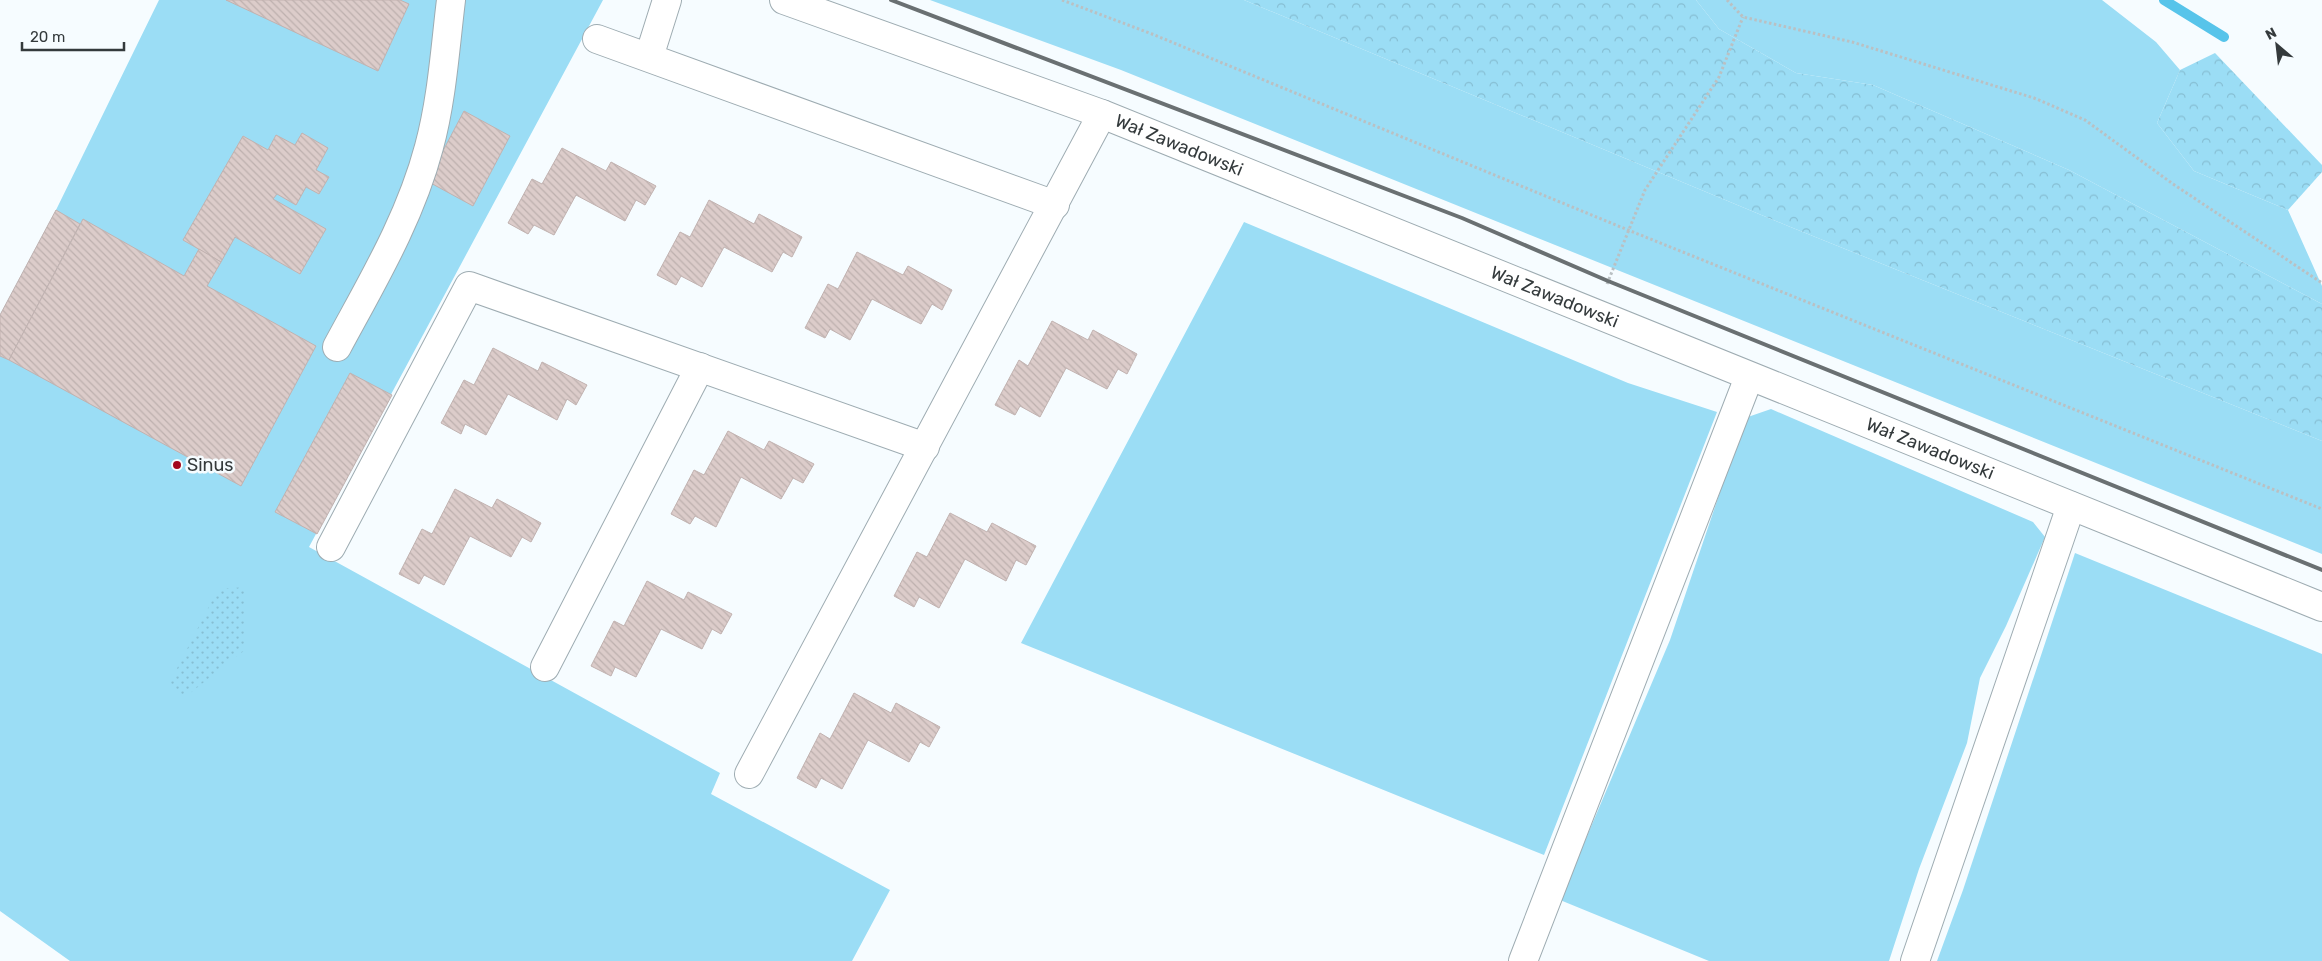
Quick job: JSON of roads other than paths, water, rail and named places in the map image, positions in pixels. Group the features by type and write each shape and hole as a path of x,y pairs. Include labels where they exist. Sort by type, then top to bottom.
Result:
{"street":[{"path":"337,347 401,227 429,147 440,96 451,0"},
{"path":"649,58 667,0"},
{"name":"Wał Zawadowski","path":"784,0 1102,114 2322,607"},
{"path":"597,39 1055,204"},
{"path":"748,774 1102,114"},
{"path":"331,547 468,286 925,447"},
{"path":"545,667 700,368"},
{"path":"1523,961 1749,377"},
{"path":"1915,961 2071,506"}],"waterway":[{"path":"2164,0 2224,37"}],"railway":[{"path":"891,0 1462,218 1608,281 2322,570"}],"place":[{"name":"Sinus","path":"177,465"}]}
